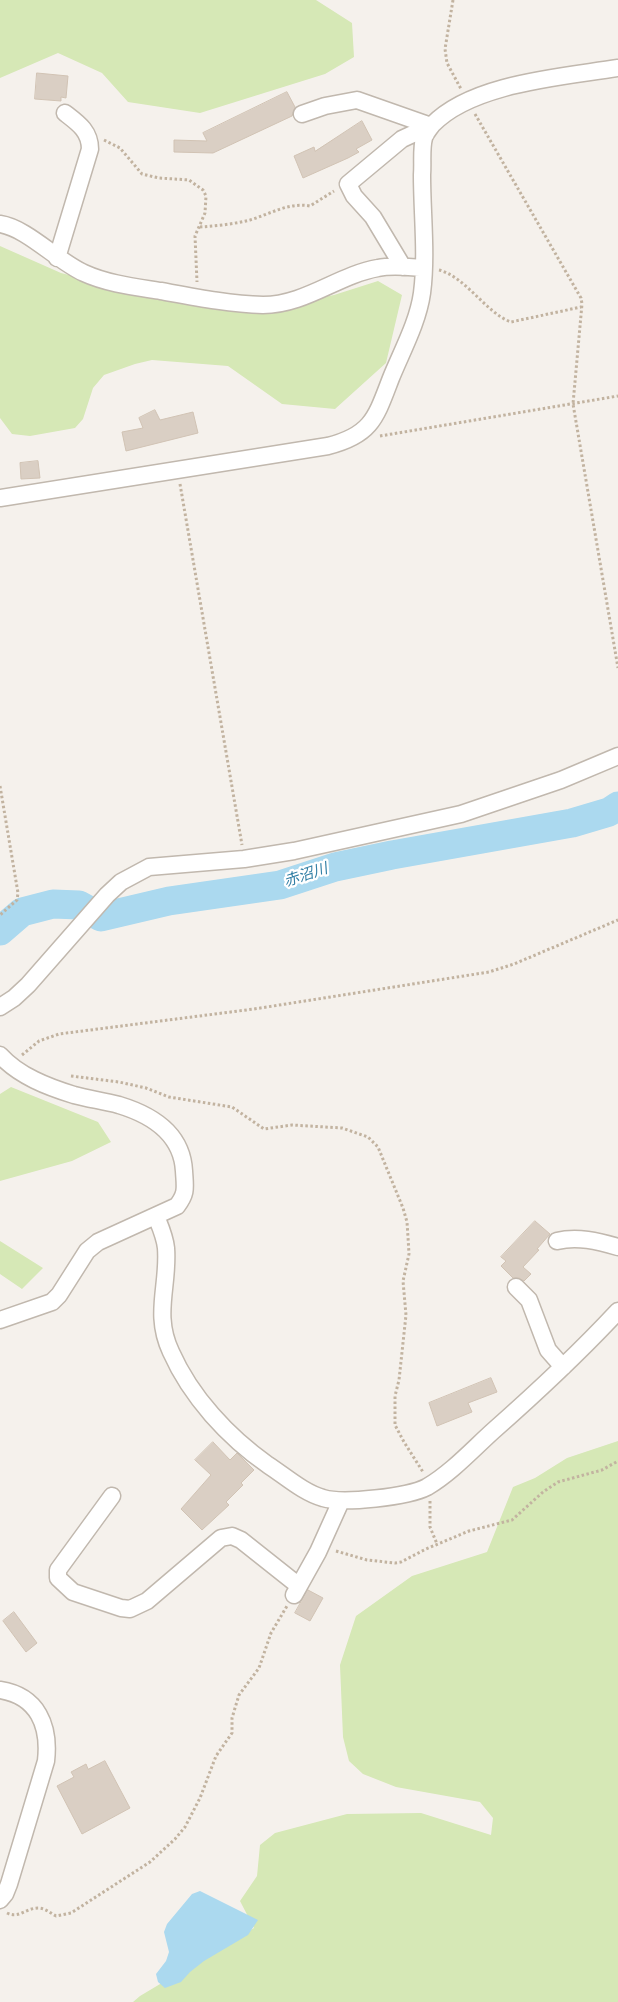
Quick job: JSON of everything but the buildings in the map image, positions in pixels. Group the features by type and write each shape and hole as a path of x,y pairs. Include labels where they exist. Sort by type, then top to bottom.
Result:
{"street":[{"path":"0,498 328,446 347,441 363,431 373,420 384,396 415,318 422,293 424,137 429,130 468,101 489,92 529,83 618,68"},
{"path":"302,114 332,104 357,100 429,130"},
{"path":"57,258 90,148 87,134 79,124 65,113"},
{"path":"404,267 373,216 354,196 348,184 402,139 429,130"},
{"path":"0,224 20,231 57,258 86,274 112,282 198,298 262,305 278,304 378,268 423,268"},
{"path":"0,1007 14,998 28,984 107,895 121,882 149,867 244,859 341,842 461,814 561,780 618,756"},
{"path":"0,1320 52,1302 59,1295 87,1251 98,1242 176,1206 185,1195 184,1165 179,1145 170,1133 138,1112 119,1105 76,1096 48,1086 6,1066"},
{"path":"156,1216 166,1246 162,1324 171,1352 185,1378 205,1406 256,1456 298,1485 321,1498 340,1500 409,1494 430,1484 464,1457 563,1367 618,1311"},
{"path":"556,1241 578,1238 618,1247"},
{"path":"516,1287 529,1300 548,1350 563,1367"},
{"path":"112,1496 58,1570 58,1578 67,1588 74,1592 130,1609 156,1595 221,1538 232,1536 241,1540 296,1591 320,1546 340,1500"},
{"path":"0,1690 22,1697 33,1705 44,1726 48,1744 46,1760 3,1906"}],"path":[{"path":"453,0 445,57 450,70 579,294 582,307 573,404 618,668"},
{"path":"87,134 116,145 142,174 159,178 189,180 197,185 206,196 205,213 195,236 198,298"},
{"path":"200,226 248,220 301,204 310,206 348,184"},
{"path":"423,268 441,271 454,277 504,319 511,322 582,307"},
{"path":"376,436 618,396"},
{"path":"178,469 244,859"},
{"path":"0,786 18,893 17,900 0,914"},
{"path":"6,1066 39,1041 59,1034 254,1009 489,972 514,964 618,920"},
{"path":"68,1076 119,1082 146,1088 169,1097 232,1107 264,1129 292,1125 333,1127 361,1134 374,1142 407,1222 409,1254 403,1276 406,1315 399,1380 395,1396 395,1425 412,1456 429,1479 430,1527 437,1544"},
{"path":"320,1546 367,1560 395,1563 469,1531 512,1520 543,1492 558,1482 602,1470 618,1462"},
{"path":"3,1906 13,1916 35,1908 44,1908 56,1916 71,1913 150,1862 175,1839 192,1814 216,1756 232,1733 232,1718 239,1695 259,1668 270,1633 296,1591"}],"green space":[{"path":"0,0 316,0 352,23 354,57 325,74 200,113 128,102 102,73 58,53 0,78"},
{"path":"0,246 61,273 189,305 250,311 334,295 378,281 402,295 386,363 335,409 282,404 228,366 152,360 104,375 93,388 83,419 75,428 30,436 12,434 0,418"},
{"path":"11,1087 98,1122 111,1142 72,1161 0,1181 0,1094"},
{"path":"0,1241 43,1268 22,1289 0,1274"},
{"path":"618,1441 618,2002 133,2002 254,1928 240,1901 257,1876 260,1845 275,1833 347,1814 421,1813 491,1835 493,1818 480,1802 396,1787 363,1774 349,1761 343,1737 340,1665 356,1616 412,1576 487,1552 513,1487 535,1478 567,1458"}],"water":[{"path":"200,1891 258,1920 248,1935 204,1961 181,1982 165,1988 158,1982 156,1974 166,1961 169,1952 164,1932 167,1924 192,1894"}],"waterway":[{"name":"赤沼川","path":"0,931 22,912 53,904 79,905 101,917 169,901 280,885 335,867 392,855 572,823 609,812 618,806"}]}
